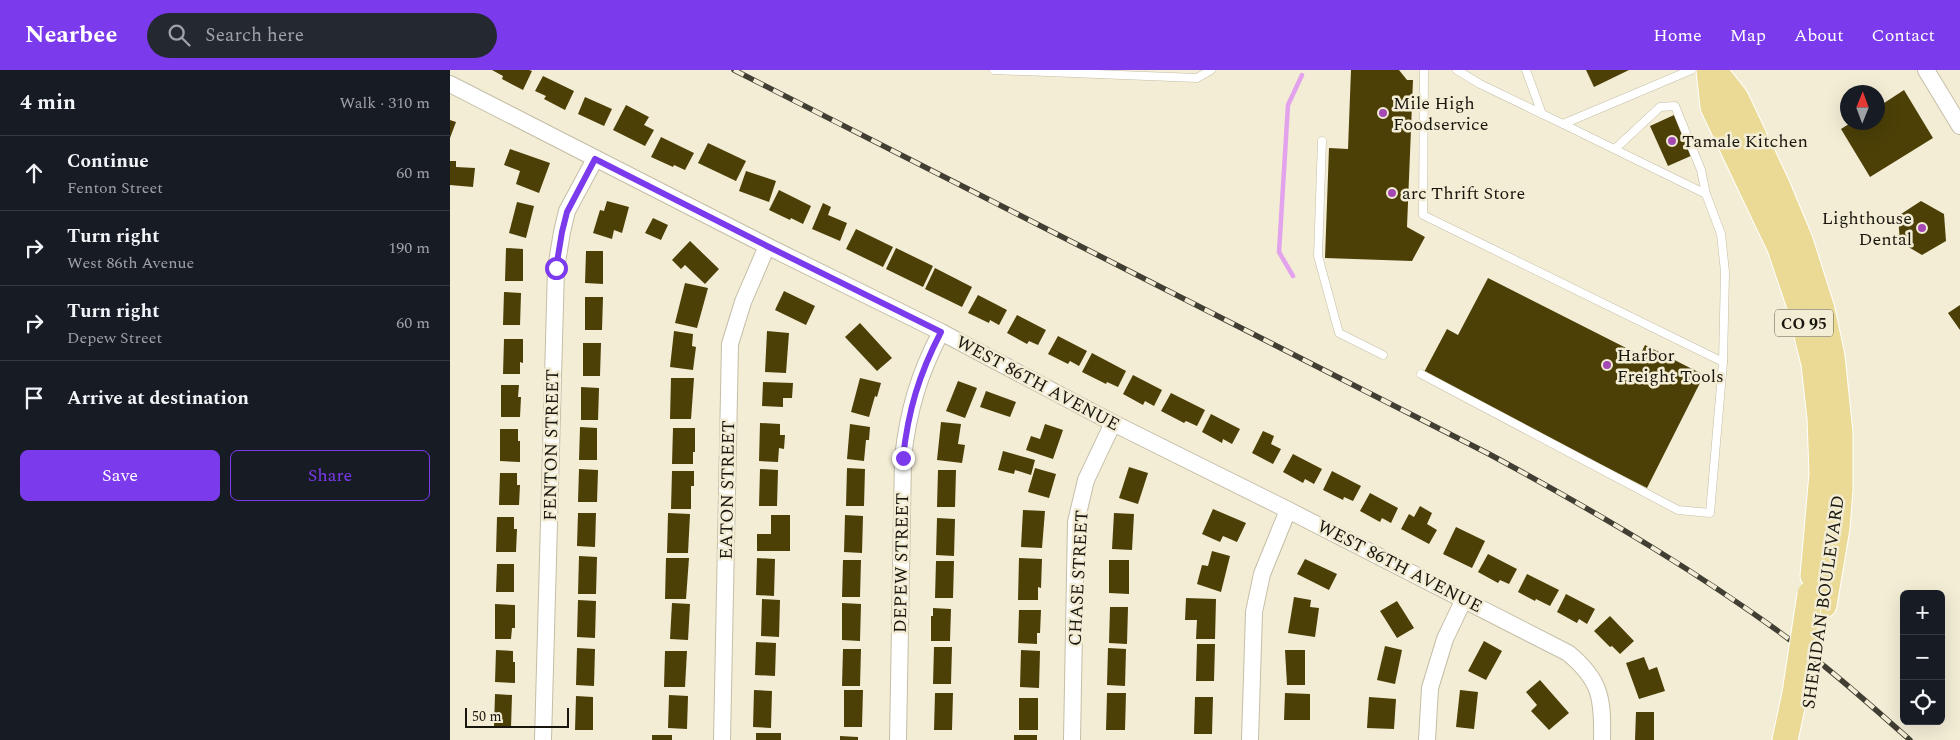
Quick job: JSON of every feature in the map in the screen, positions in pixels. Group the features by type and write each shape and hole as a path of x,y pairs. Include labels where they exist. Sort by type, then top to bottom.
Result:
{"main road":[{"name":"SHERIDAN BOULEVARD","path":"1709,70 1713,107 1780,248 1800,307 1814,364 1820,418 1822,474 1816,552 1817,600"},
{"name":"SHERIDAN BOULEVARD","path":"1714,70 1736,98 1777,185 1800,240 1822,309 1832,356 1840,433 1840,488 1837,528 1817,600 1802,699 1802,740"},
{"name":"SHERIDAN BOULEVARD","path":"1785,740 1802,699"}],"street":[{"path":"1926,70 1960,126"},
{"name":"WEST 86TH AVENUE","path":"450,84 767,246 941,332 1113,423 1568,653 1593,678 1602,706 1602,740"},
{"name":"FENTON STREET","path":"543,740 556,268 567,212 595,159"},
{"name":"EATON STREET","path":"722,740 730,344 743,302 767,246"},
{"name":"DEPEW STREET","path":"898,740 903,458 906,425 926,360 941,332"},
{"name":"CHASE STREET","path":"1072,740 1076,522 1086,480 1113,423"},
{"path":"1250,740 1254,612 1262,574 1288,510"},
{"path":"1427,740 1430,688 1445,639 1464,599"}],"lane":[{"path":"994,70 1197,78 1211,70"},
{"path":"1424,70 1423,215 1723,362"},
{"path":"1457,70 1480,84 1706,194"},
{"path":"1526,70 1542,114"},
{"path":"1563,124 1691,70"},
{"path":"1421,374 1678,510 1710,513 1723,362 1725,272 1722,234 1706,194 1701,170 1675,106 1660,107 1614,149"},
{"path":"1322,141 1318,256 1338,332 1383,355"}],"building":[{"path":"492,70 532,71 523,90 502,79 503,76"},
{"path":"1351,70 1399,70 1407,80 1413,80 1407,227 1425,237 1412,261 1325,258 1329,148 1348,149"},
{"path":"1586,70 1629,70 1594,87"},
{"path":"543,76 574,91 565,110 544,99 546,96 535,91"},
{"path":"1904,90 1933,138 1870,177 1842,130 1885,130 1885,102"},
{"path":"585,97 612,109 604,126 578,114"},
{"path":"626,105 649,117 644,125 654,130 645,146 613,130"},
{"name":"Tamale Kitchen","path":"1674,115 1693,155 1668,166 1650,126"},
{"path":"450,120 456,122 450,138"},
{"path":"661,137 694,153 685,170 651,157"},
{"path":"708,143 746,161 736,181 698,163"},
{"path":"510,149 550,163 539,193 516,184 520,171 504,165"},
{"path":"450,161 456,161 456,167 475,168 473,187 450,185"},
{"path":"746,171 776,181 769,202 739,191"},
{"path":"779,190 811,206 803,224 769,210"},
{"path":"607,201 629,207 622,233 614,230 612,239 593,233 600,210 604,211"},
{"name":"Lighthouse Dental","path":"1921,201 1944,214 1946,241 1922,255 1900,242 1898,216"},
{"path":"517,202 534,206 526,238 509,233"},
{"path":"823,203 831,207 828,215 847,223 840,241 812,229"},
{"path":"653,218 668,225 661,240 645,233"},
{"path":"856,229 893,247 883,267 846,249"},
{"path":"690,241 719,269 705,284 685,265 681,269 672,260"},
{"path":"506,248 523,249 523,281 505,281"},
{"path":"896,248 933,266 923,287 886,269"},
{"path":"586,251 603,251 603,284 585,283"},
{"path":"935,268 972,287 962,307 925,289"},
{"path":"1488,278 1640,355 1645,345 1704,375 1647,488 1423,374 1447,329 1458,335"},
{"path":"685,283 708,288 697,328 675,323"},
{"path":"784,291 815,306 806,325 775,310"},
{"path":"504,292 521,293 520,325 503,325"},
{"path":"978,295 1007,310 999,325 990,320 989,323 968,313"},
{"path":"585,297 603,297 602,330 585,330"},
{"path":"1960,305 1960,330 1948,313"},
{"path":"1017,315 1046,330 1038,345 1029,341 1027,344 1007,333"},
{"path":"860,323 892,358 877,371 845,337"},
{"path":"674,331 693,334 692,346 696,347 693,370 670,367"},
{"path":"767,331 789,333 786,373 765,372"},
{"path":"1058,336 1087,351 1079,366 1070,361 1068,364 1048,354"},
{"path":"504,339 523,339 523,363 520,362 520,374 503,374"},
{"path":"583,343 601,343 600,376 583,376"},
{"path":"1092,353 1126,371 1118,387 1107,382 1106,384 1082,372"},
{"path":"1133,375 1162,390 1154,406 1145,401 1143,405 1123,394"},
{"path":"671,378 694,378 691,419 670,419"},
{"path":"860,378 881,383 869,417 851,412"},
{"path":"958,381 977,388 965,418 946,411"},
{"path":"763,382 793,383 792,398 783,398 783,407 762,406"},
{"path":"501,385 519,385 518,397 521,397 520,417 501,417"},
{"path":"581,387 599,388 598,420 581,420"},
{"path":"986,391 1016,402 1010,417 980,407"},
{"path":"1171,393 1205,410 1197,426 1186,421 1184,423 1161,411"},
{"path":"1211,414 1240,429 1232,444 1223,439 1222,443 1202,432"},
{"path":"941,422 961,424 958,444 965,445 962,463 937,460"},
{"path":"760,423 780,424 780,435 785,435 784,449 779,448 778,462 759,461"},
{"path":"850,424 870,427 869,440 866,440 864,461 847,459"},
{"path":"1045,424 1063,430 1053,459 1026,450 1031,436 1040,439"},
{"path":"580,427 597,428 597,460 579,460"},
{"path":"673,428 695,428 693,464 672,464"},
{"path":"500,429 518,429 520,462 500,461"},
{"path":"1263,431 1274,436 1271,444 1281,449 1273,464 1252,453"},
{"path":"1003,451 1035,460 1031,475 1015,470 1014,474 998,470"},
{"path":"1293,454 1322,469 1314,484 1305,479 1303,483 1283,472"},
{"path":"1129,467 1148,473 1138,504 1119,498"},
{"path":"847,468 865,469 864,506 846,506"},
{"path":"1035,468 1056,474 1049,498 1028,492"},
{"path":"579,469 598,470 597,502 578,502"},
{"path":"760,469 778,470 777,506 759,506"},
{"path":"938,470 956,470 955,507 937,507"},
{"path":"672,471 694,471 694,486 691,486 691,509 671,509"},
{"path":"1332,471 1361,486 1353,501 1344,497 1343,500 1323,490"},
{"path":"500,473 517,473 517,485 520,485 519,505 499,505"},
{"path":"1370,493 1398,508 1391,523 1382,518 1380,522 1360,511"},
{"path":"1420,506 1432,513 1427,524 1437,530 1429,544 1401,529 1409,514 1414,517"},
{"path":"1213,509 1246,523 1237,542 1223,536 1220,542 1202,534"},
{"path":"1023,510 1045,511 1042,548 1021,547"},
{"path":"578,513 596,513 595,547 577,546"},
{"path":"668,513 690,514 688,553 667,553"},
{"path":"1114,513 1134,514 1132,550 1112,549"},
{"path":"771,515 790,515 790,551 757,551 757,534 771,534"},
{"path":"845,515 863,516 862,553 844,552"},
{"path":"497,517 514,517 514,529 517,529 516,552 496,552"},
{"path":"937,518 955,519 954,556 936,555"},
{"path":"1456,527 1485,541 1472,568 1443,554"},
{"path":"1212,551 1230,556 1221,592 1197,584 1202,565 1208,566"},
{"path":"1488,554 1517,569 1509,584 1500,580 1498,583 1478,572"},
{"path":"579,556 597,557 596,594 578,594"},
{"path":"666,558 689,558 686,599 665,599"},
{"path":"757,558 775,559 774,596 756,595"},
{"path":"1019,558 1042,559 1041,588 1038,587 1038,600 1018,600"},
{"path":"1305,559 1337,574 1329,590 1297,574"},
{"path":"843,560 861,560 860,597 842,597"},
{"path":"1109,560 1129,560 1129,594 1109,593"},
{"path":"936,561 954,561 953,598 935,598"},
{"path":"497,564 514,564 514,592 496,592"},
{"path":"1527,574 1559,590 1550,606 1518,592"},
{"path":"1566,594 1595,609 1587,624 1579,619 1577,623 1557,612"},
{"path":"1294,597 1311,600 1310,607 1319,608 1315,637 1288,633"},
{"path":"1186,598 1216,599 1215,639 1196,639 1197,620 1185,620"},
{"path":"762,599 780,600 779,637 761,636"},
{"path":"578,600 596,601 595,638 577,637"},
{"path":"1397,601 1414,628 1397,638 1380,611"},
{"path":"672,603 690,604 688,640 670,639"},
{"path":"842,603 861,604 860,641 842,640"},
{"path":"495,604 515,605 515,628 512,628 511,639 495,639"},
{"path":"1110,607 1128,607 1127,644 1109,643"},
{"path":"933,608 951,609 950,641 931,641 931,616 933,616"},
{"path":"1019,610 1041,610 1040,633 1037,633 1037,644 1018,643"},
{"path":"1610,616 1634,641 1620,654 1594,631"},
{"path":"1484,641 1502,651 1486,680 1468,671"},
{"path":"756,642 776,643 775,676 755,675"},
{"path":"1197,644 1215,644 1214,681 1196,681"},
{"path":"1385,646 1402,650 1395,684 1377,680"},
{"path":"934,647 952,647 951,684 933,684"},
{"path":"577,648 595,649 594,686 576,685"},
{"path":"1108,648 1126,649 1125,686 1107,685"},
{"path":"843,649 861,649 860,686 842,686"},
{"path":"496,650 513,651 515,683 495,682"},
{"path":"1021,650 1040,651 1039,688 1020,687"},
{"path":"1285,650 1305,650 1305,685 1287,685"},
{"path":"665,651 687,651 685,687 664,687"},
{"path":"1644,657 1649,670 1657,667 1665,691 1639,699 1626,663"},
{"path":"1540,680 1569,713 1549,730 1531,711 1537,705 1526,692"},
{"path":"754,690 772,691 771,728 753,727"},
{"path":"844,690 863,690 862,727 844,727"},
{"path":"1460,690 1478,692 1474,729 1456,727"},
{"path":"935,693 953,693 952,730 934,730"},
{"path":"1107,693 1126,693 1125,730 1106,730"},
{"path":"1285,693 1310,694 1310,720 1284,720"},
{"path":"495,694 512,695 511,727 494,727"},
{"path":"669,695 688,696 687,729 668,728"},
{"path":"576,696 593,697 593,730 575,730"},
{"path":"1195,697 1213,697 1212,734 1194,734"},
{"path":"1369,697 1396,699 1394,729 1367,728"},
{"path":"1019,698 1038,698 1038,730 1019,730"},
{"path":"1636,712 1654,712 1654,740 1635,740"},
{"path":"756,733 781,733 781,740 756,740"},
{"path":"652,735 672,735 672,740 652,740"},
{"path":"1014,735 1037,735 1037,740 1014,740"},
{"path":"840,736 858,737 858,740 840,740"}],"waterway":[{"path":"1293,276 1279,252 1288,105 1302,75"}],"railway":[{"path":"734,70 1489,454 1572,500 1693,573 1771,626 1835,675 1910,740"}],"place":[{"name":"Mile High Foodservice","path":"1383,113"},
{"name":"Tamale Kitchen","path":"1672,141"},
{"name":"arc Thrift Store","path":"1392,193"},
{"name":"Lighthouse Dental","path":"1922,228"},
{"name":"Harbor Freight Tools","path":"1607,365"}],"route":[{"path":"556,268 567,212 595,159 941,332 926,360 914,394 906,425 903,458"}]}
